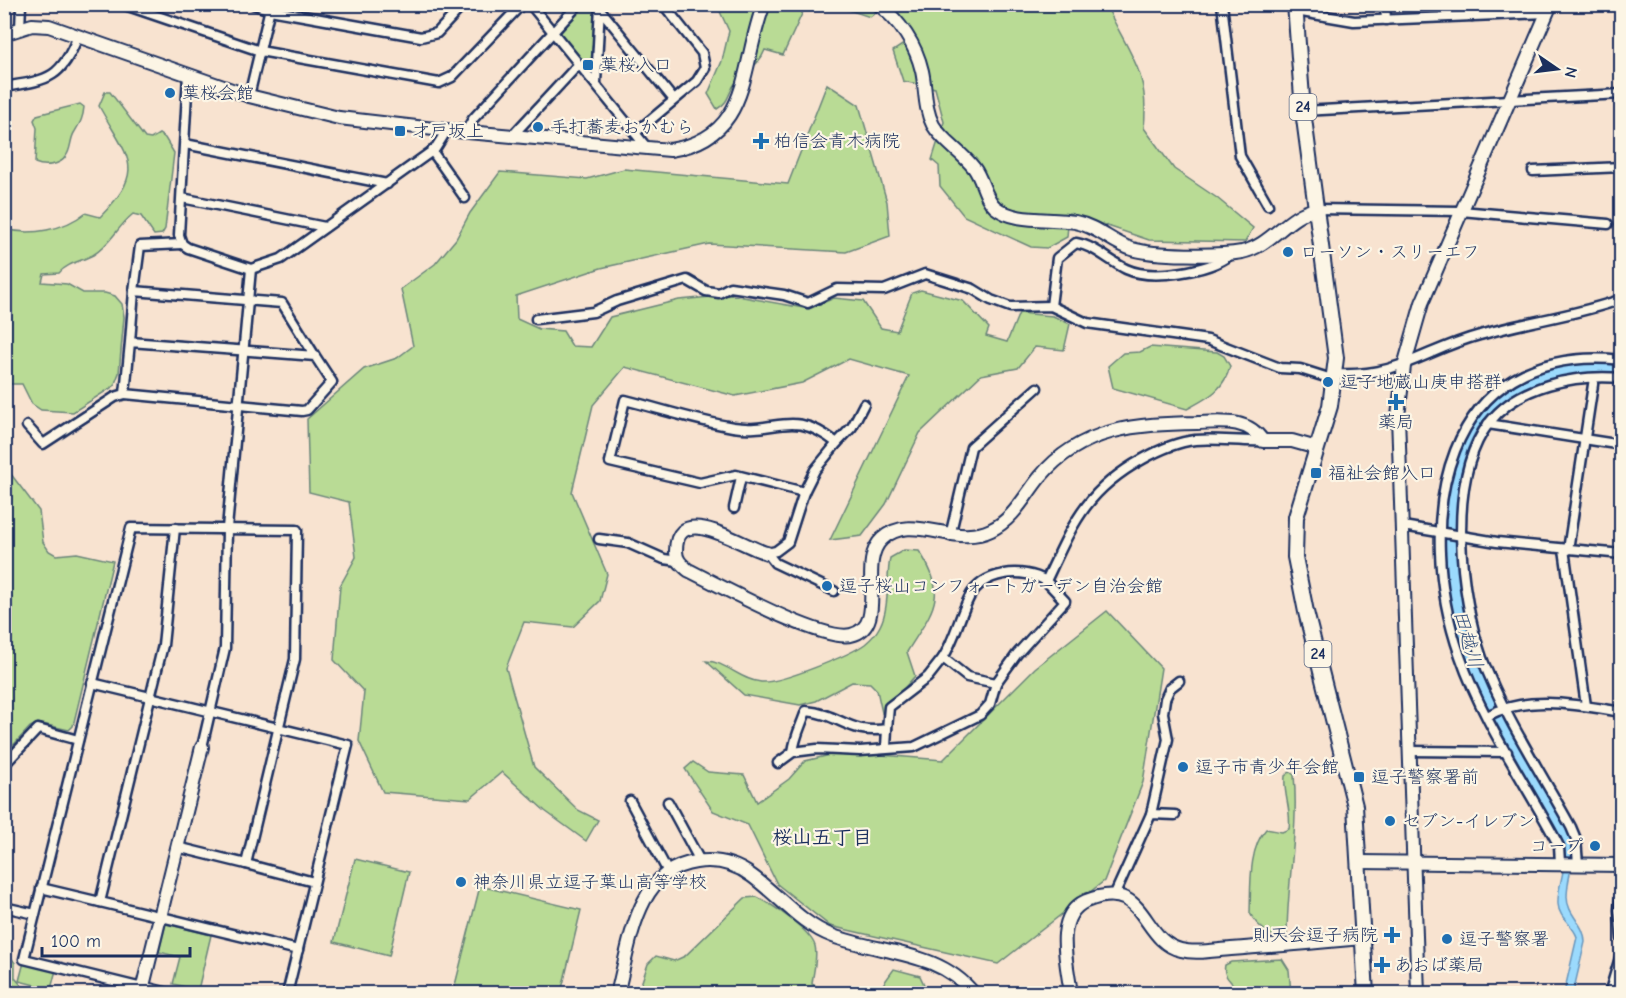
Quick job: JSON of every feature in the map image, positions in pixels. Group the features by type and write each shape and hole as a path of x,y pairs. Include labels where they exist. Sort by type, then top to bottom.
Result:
{"main road":[{"name":"24","path":"1296,8 1303,111 1335,339 1336,377 1296,517 1295,557 1306,612 1353,789 1360,862 1366,993"}],"street":[{"path":"20,29 21,4"},
{"path":"122,4 260,51 438,82 446,81 522,4"},
{"path":"253,4 421,37 437,33 464,4"},
{"path":"530,4 648,149"},
{"path":"466,132 473,119 579,4"},
{"path":"635,133 702,74 704,60 663,4"},
{"path":"4,34 40,25 78,36 249,96 339,118 648,149 685,147 715,133 728,120 738,103 764,4"},
{"path":"878,4 901,27 915,50 922,71 927,107 935,128 975,170 988,199 995,207 1017,217 1088,225 1120,244 1146,252 1233,252 1258,246 1302,212 1316,209 1461,211 1608,224"},
{"path":"1222,4 1240,156 1268,205"},
{"path":"1385,4 1386,20"},
{"path":"1472,4 1472,16"},
{"path":"600,6 674,100"},
{"path":"596,83 600,6"},
{"path":"249,96 270,7"},
{"path":"1296,8 1354,21 1472,16 1549,9 1422,303 1404,366 1398,416 1410,751 1415,993"},
{"path":"4,87 49,78 67,62 78,36"},
{"path":"512,136 578,65"},
{"path":"183,244 179,235 188,74"},
{"path":"1303,111 1622,94"},
{"path":"125,394 140,246 183,244 251,268 281,259 432,151 443,140 447,130"},
{"path":"185,144 387,184"},
{"path":"432,151 465,198"},
{"path":"1533,171 1622,167"},
{"path":"182,198 325,227"},
{"path":"1051,306 1057,258 1076,243 1085,245 1128,270 1145,274 1200,270 1220,262 1233,252"},
{"path":"142,991 225,648 227,528 251,268"},
{"path":"536,319 593,312 616,301 687,280 706,291 719,293 730,287 784,295 808,303 837,289 884,290 925,274 973,288 990,300 1010,307 1051,306 1087,323 1208,340 1280,368 1300,369 1336,377 1376,374 1404,366 1476,336 1586,312 1622,299"},
{"path":"27,426 43,444 115,397 125,394 307,410 332,382 282,303 134,291"},
{"path":"130,342 315,357"},
{"path":"1561,863 1559,846 1488,715 1460,656 1448,615 1443,590 1442,532 1449,468 1457,441 1477,409 1490,396 1525,374 1571,360 1622,360"},
{"path":"1586,706 1566,549 1594,378"},
{"path":"1577,864 1576,839 1571,827 1503,707 1482,657 1464,591 1460,535 1469,471 1477,444 1488,424 1514,400 1537,389 1559,382 1622,378"},
{"path":"950,536 971,447 1037,388"},
{"path":"804,492 741,477 728,476 700,483 610,462 625,400 744,428 798,423 825,433 837,443"},
{"path":"767,553 776,551 788,542 804,492 815,470 852,427 864,404"},
{"path":"834,591 775,563 767,553 708,528 692,527 680,537 676,552 678,561 687,570 816,630 847,636 863,629 869,621 872,595 871,559 881,540 890,533 909,527 950,536 977,535 1006,521 1054,461 1069,450 1102,433 1142,424 1226,422 1252,428 1263,441"},
{"path":"1488,424 1622,445"},
{"path":"1046,581 1076,519 1089,500 1117,474 1159,451 1186,442 1223,438 1292,441 1317,448"},
{"path":"734,508 741,477"},
{"path":"1403,526 1497,542 1622,554"},
{"path":"166,993 142,991 24,959 131,528 297,530 295,659 246,864"},
{"path":"100,902 163,645 175,528"},
{"path":"599,539 628,543 664,559 678,561"},
{"path":"778,763 792,752 832,748 860,751 886,747 914,747 980,715 990,704 996,683 1065,601 1046,581 1022,572 992,578 976,588 969,598 955,638 943,658 928,677 889,707 886,747"},
{"path":"943,658 967,676 996,683"},
{"path":"1114,896 1151,814 1168,739 1163,713 1165,699 1170,688 1179,681"},
{"path":"92,682 348,745 287,993"},
{"path":"1488,715 1503,707 1575,704 1621,713"},
{"path":"792,752 795,734 800,729 806,711 828,715 867,732 887,729"},
{"path":"4,765 38,729 78,740"},
{"path":"1410,751 1508,752"},
{"path":"630,801 668,872"},
{"path":"668,802 700,861"},
{"path":"1151,814 1175,815"},
{"path":"177,847 314,882"},
{"path":"617,993 643,902 649,891 668,872 685,864 700,861 723,863 745,872 812,925 833,936 933,962 957,976 974,993"},
{"path":"1360,862 1622,865"},
{"path":"1622,883 1619,910 1622,939"},
{"path":"41,888 298,950"},
{"path":"1071,993 1064,941 1066,926 1072,913 1082,903 1106,895 1114,896 1136,906 1163,941 1180,950 1363,938"},
{"path":"4,907 35,914"},
{"path":"1609,993 1622,951"}],"green space":[{"path":"584,5 595,5 596,7 591,63 583,63 560,36 561,28"},
{"path":"717,5 806,5 783,55 765,50 756,64 736,82 727,100 717,109 708,94 722,61 729,31"},
{"path":"834,5 886,5 870,17"},
{"path":"888,5 1106,5 1136,63 1144,91 1144,128 1174,169 1217,198 1253,228 1245,242 1149,240 1069,213 1067,237 1047,248 1031,247 964,216 940,186 939,166 932,160 944,122 935,88 903,81 893,51 913,38"},
{"path":"827,84 859,105 887,202 890,236 846,252 709,244 601,268 516,296 517,319 539,329 563,331 572,346 591,347 610,317 679,300 732,295 809,309 834,298 863,301 881,328 897,331 912,293 921,290 963,301 989,328 986,336 1007,342 1019,313 1053,316 1070,324 1064,350 1035,347 1018,368 981,375 920,433 886,504 862,536 830,540 909,376 849,359 802,383 735,396 625,367 593,405 572,492 607,574 600,601 573,627 524,622 506,668 534,767 578,810 598,820 586,841 545,811 502,772 470,799 383,792 359,741 364,692 334,660 340,586 356,557 349,502 309,492 307,419 364,369 397,358 413,346 401,289 435,264 456,239 470,213 500,172 587,179 624,169 788,184"},
{"path":"105,92 110,92 145,138 151,139 159,134 165,138 174,153 165,229 162,234 154,235 141,216 133,214 99,251 70,264 59,273 44,274 42,282 67,284 83,293 105,293 115,296 122,304 124,317 119,373 114,386 73,412 41,410 32,404 22,384 5,384 5,333 10,321 5,313 5,229 26,232 47,230 67,224 85,213 100,217 115,200 124,186 128,174 128,163 125,151 99,106"},
{"path":"80,104 84,107 83,115 66,156 60,162 52,165 35,163 37,128 34,120 37,115"},
{"path":"1150,347 1217,352 1224,356 1230,366 1224,382 1214,393 1187,409 1113,388 1108,366 1123,353 1140,352"},
{"path":"4,465 39,511 43,542 49,551 56,555 77,553 113,561 73,726 69,730 38,723 30,727 5,754"},
{"path":"904,550 919,551 934,580 934,603 924,625 907,652 915,676 882,713 877,690 870,683 852,682 816,701 800,705 744,695 706,661 720,664 746,678 761,682 814,668 857,649 869,640 880,626 887,602 890,558"},
{"path":"1107,611 1161,668 1143,782 1104,881 998,964 830,926 777,884 748,825 713,811 685,769 693,762 708,772 744,775 757,802 789,779 805,761 843,752 943,760 1035,668"},
{"path":"1290,772 1294,775 1295,815 1287,936 1277,937 1266,931 1250,913 1251,880 1253,858 1260,837 1266,829 1282,832 1289,829 1285,776"},
{"path":"355,859 409,872 389,956 334,942"},
{"path":"480,886 581,910 561,993 453,993"},
{"path":"757,897 790,918 812,940 816,955 812,984 819,988 879,990 894,969 920,976 928,993 638,993 648,964 656,956 674,961 685,956 745,898"},
{"path":"166,924 211,935 198,990 173,984 180,957 159,952"},
{"path":"5,949 15,963 15,978 22,986 47,993 5,993"},
{"path":"1282,959 1289,970 1291,993 1238,993 1225,974 1225,965 1231,962"},
{"path":"24,962 56,970 51,989 19,981"}],"water":[{"name":"田越川","path":"1574,364 1621,364 1621,374 1585,375 1549,380 1516,393 1487,416 1471,441 1461,471 1456,542 1466,615 1474,648 1484,675 1571,839 1573,856 1567,897 1585,942 1573,993 1564,993 1577,937 1561,914 1558,904 1564,863 1563,848 1469,667 1459,639 1447,580 1445,519 1449,489 1457,460 1480,412 1513,385 1548,370"}],"place":[{"name":"葉桜入口","path":"588,65"},
{"name":"葉桜会館","path":"170,93"},
{"name":"手打蕎麦おかむら","path":"538,127"},
{"name":"才戸坂上","path":"400,131"},
{"name":"柏信会青木病院","path":"761,141"},
{"name":"ローソン・スリーエフ","path":"1288,252"},
{"name":"逗子地蔵山庚申搭群","path":"1328,382"},
{"name":"薬局","path":"1396,402"},
{"name":"福祉会館入口","path":"1316,473"},
{"name":"逗子桜山コンフォートガーデン自治会館","path":"827,586"},
{"name":"逗子市青少年会館","path":"1183,767"},
{"name":"逗子警察署前","path":"1359,777"},
{"name":"セブン-イレブン","path":"1390,821"},
{"name":"コープ","path":"1595,846"},
{"name":"神奈川県立逗子葉山高等学校","path":"461,882"},
{"name":"則天会逗子病院","path":"1392,935"},
{"name":"逗子警察署","path":"1447,939"},
{"name":"あおば薬局","path":"1382,965"}],"district":[{"name":"桜山五丁目","path":"822,837"}]}
